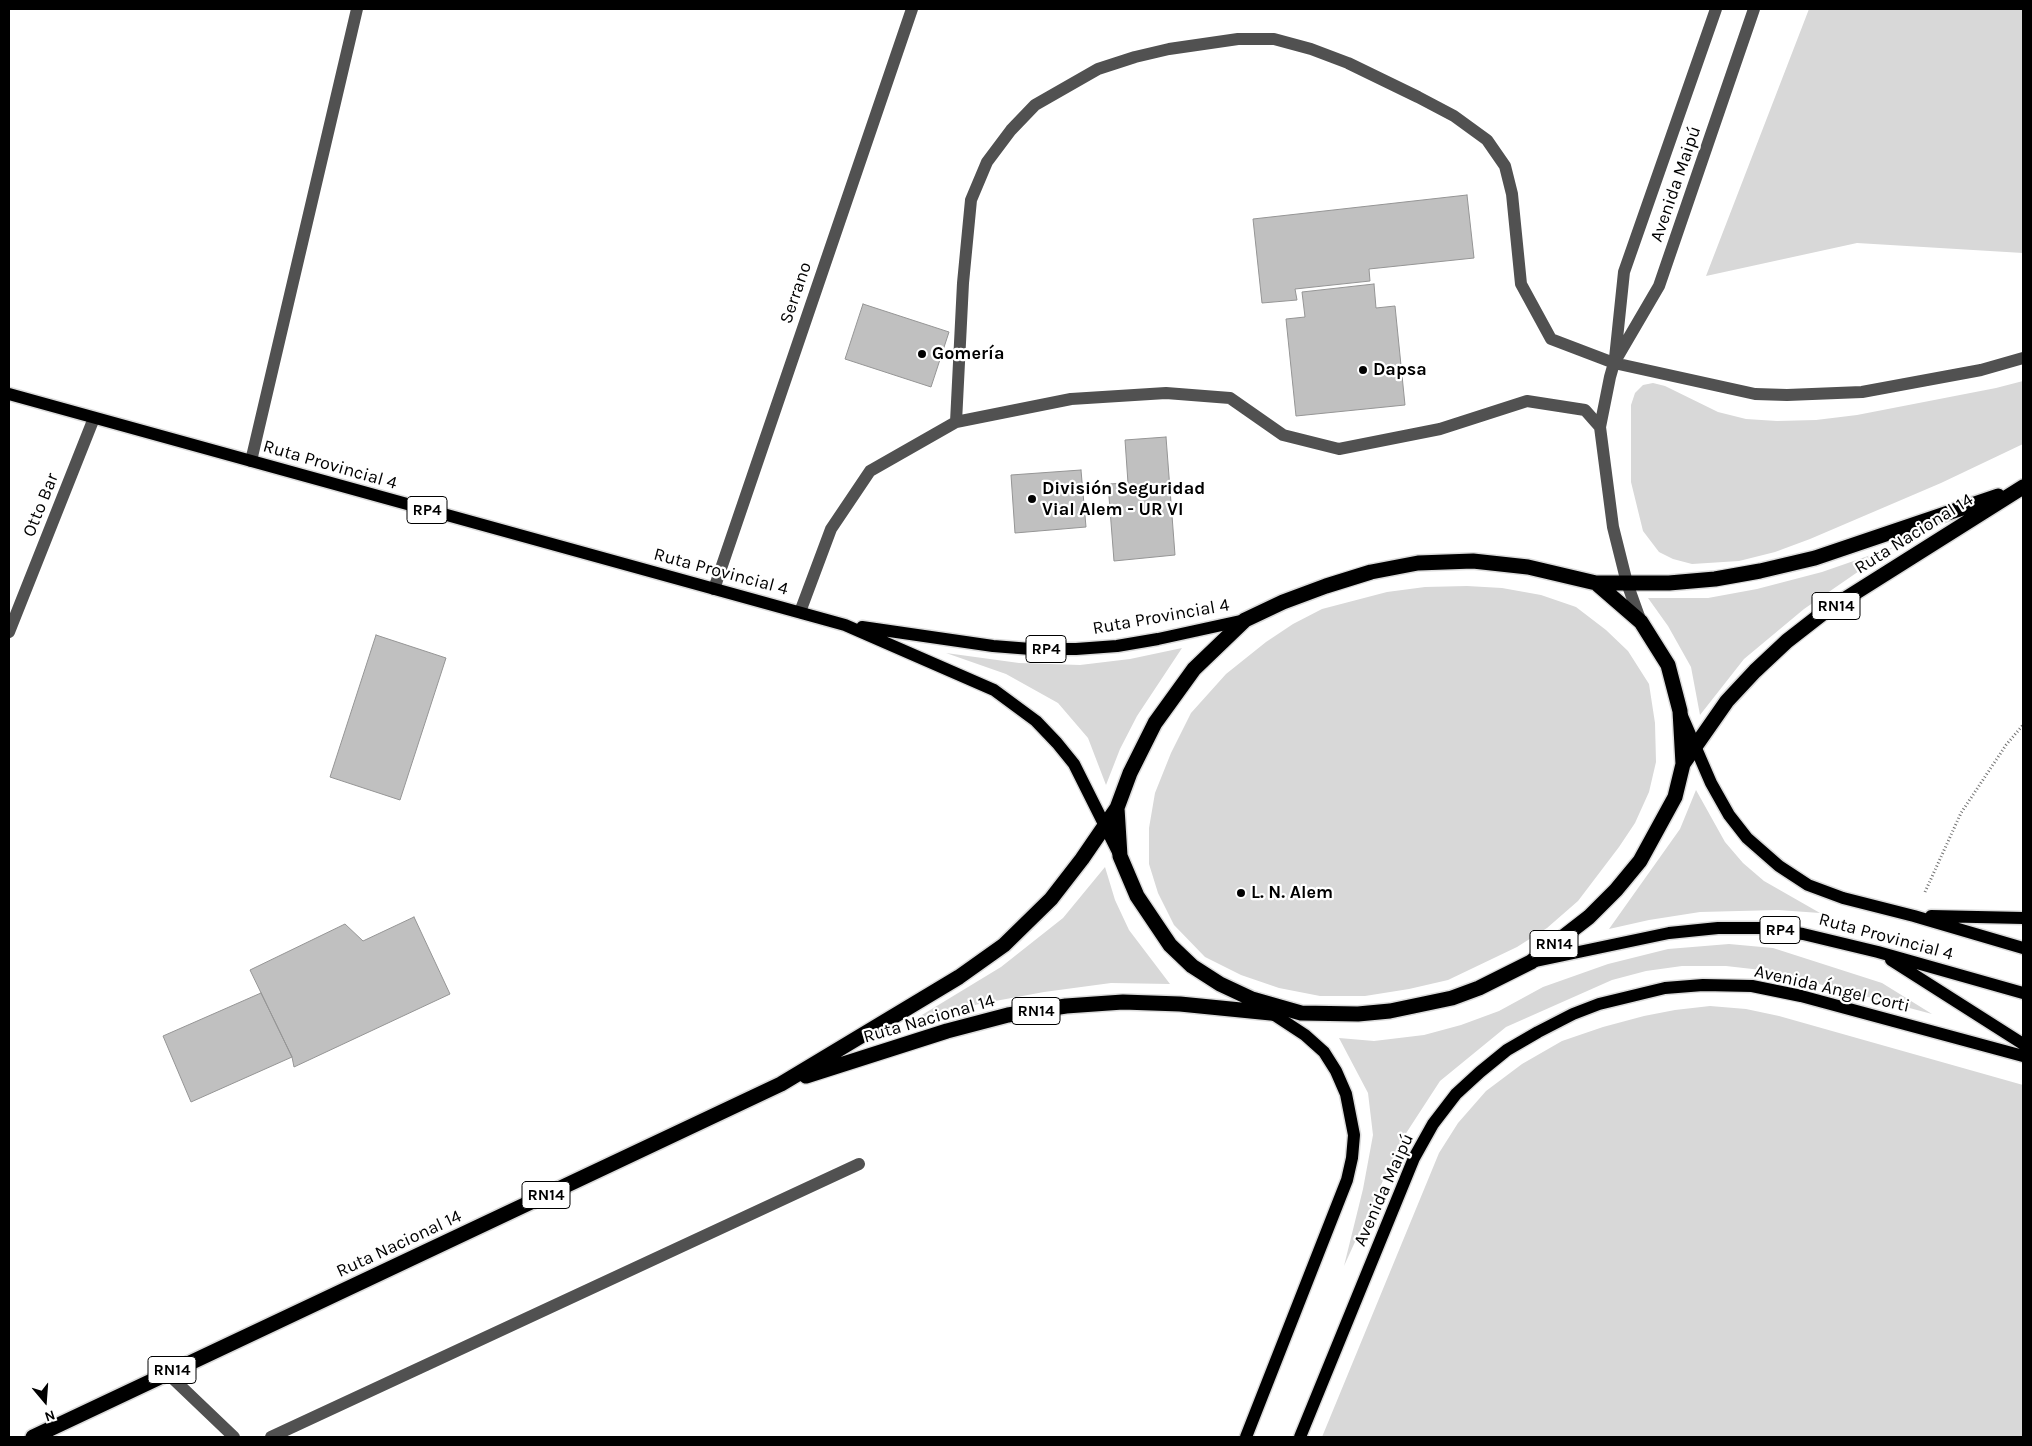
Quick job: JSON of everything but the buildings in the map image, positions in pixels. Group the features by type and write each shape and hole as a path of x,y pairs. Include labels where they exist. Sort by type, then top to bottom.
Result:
{"highway":[{"name":"Ruta Nacional 14","path":"1596,583 1669,583 1716,579 1760,571 1815,558 2023,487"},
{"name":"Ruta Nacional 14","path":"1683,764 1727,701 1787,640 1823,613 2023,487"},
{"name":"RN14","path":"1482,562 1528,567 1596,583 1641,622 1668,665 1680,711 1683,764 1675,797 1640,861 1590,917 1532,962 1470,991 1421,1006 1358,1014 1300,1013 1252,999 1220,984 1192,966 1170,944 1137,896 1120,856 1117,808 1130,773 1155,723 1194,669 1245,620 1284,602 1326,586 1371,572 1418,563 1482,562"},
{"name":"Ruta Nacional 14","path":"33,1437 167,1372 781,1084 959,977 1004,945 1051,899 1117,808"},
{"name":"Ruta Nacional 14","path":"781,1084 947,1031 1008,1015 1066,1006 1123,1002 1180,1004 1272,1014 1300,1013"}],"main road":[{"name":"Ruta Provincial 4","path":"9,394 845,625 994,690 1036,722 1074,764 1120,856"},
{"name":"Ruta Provincial 4","path":"845,625 993,646 1031,649 1076,649 1117,646 1158,639 1245,620"},
{"name":"Ruta Provincial 4","path":"1680,711 1710,783 1729,815 1747,838 1779,866 1808,885 1843,898 1914,916 2023,948"},
{"path":"1914,916 2023,918"},
{"name":"Ruta Provincial 4","path":"1532,962 1669,933 1718,928 1762,928 1803,934 1878,952 2023,993"},
{"path":"1878,952 2023,1044"},
{"name":"Avenida Ángel Corti","path":"1573,1014 1599,1004 1664,988 1703,985 1752,986 1800,996 2023,1056"},
{"name":"Avenida Maipú","path":"1246,1437 1347,1180 1352,1158 1354,1135 1346,1094 1324,1052 1305,1035 1252,999"},
{"name":"Avenida Maipú","path":"1300,1437 1414,1158 1433,1124 1456,1094 1507,1050 1573,1014"}],"street":[{"path":"252,461 357,9"},
{"name":"Serrano","path":"714,589 912,9"},
{"name":"Avenida Maipú","path":"1641,622 1627,583 1612,527 1600,427 1614,363 1624,272 1716,9"},
{"name":"Avenida Maipú","path":"1614,363 1659,286 1754,9"},
{"path":"956,422 963,283 971,200 987,162 1011,130 1035,105 1098,69 1135,57 1170,49 1238,39 1274,39 1311,49 1348,63 1454,116 1488,140 1505,166 1512,194 1521,284 1551,339 1614,363 1755,394 1787,395 1862,392 1980,370 2023,358"},
{"path":"800,612 831,530 870,471 956,422 1071,399 1166,393 1230,398 1283,435 1339,449 1440,429 1527,401 1585,410 1600,427"},
{"name":"Otto Bar","path":"9,632 94,418"},
{"path":"271,1437 859,1164"},
{"path":"167,1372 234,1437"}],"path":[{"path":"1914,916 1961,813 2006,745 2023,725"}],"shaded area":[{"path":"1809,9 2023,9 2023,253 1857,243 1706,276"},
{"path":"2023,381 2023,444 1941,483 1810,539 1775,552 1739,561 1692,564 1673,559 1659,552 1643,531 1631,482 1631,405 1635,393 1643,385 1653,383 1665,386 1718,412 1746,419 1777,421 1816,420 1857,415"},
{"path":"1894,547 1804,609 1744,659 1700,715 1691,667 1668,626 1648,598 1708,598 1757,589 1822,572"},
{"path":"1467,586 1502,588 1541,595 1576,607 1606,630 1628,651 1649,684 1655,723 1656,762 1649,792 1635,823 1619,847 1578,901 1547,928 1517,947 1448,980 1365,996 1320,996 1279,988 1241,975 1205,957 1174,925 1158,893 1149,864 1149,828 1155,793 1171,753 1191,713 1226,674 1266,642 1293,624 1322,609 1387,592 1425,587"},
{"path":"1182,648 1137,716 1120,749 1106,785 1088,738 1058,703 1006,674 946,653 1019,663 1080,665 1130,659"},
{"path":"1696,790 1725,842 1743,863 1764,881 1820,913 1778,910 1700,912 1649,920 1609,929 1680,829"},
{"path":"1105,867 1115,900 1129,930 1170,984 1111,983 1044,992 979,1004 912,1021 1001,967 1063,918"},
{"path":"1729,944 1773,948 1882,983 1932,1014 1770,971 1726,966 1682,966 1646,971 1612,980 1506,1027 1440,1081 1401,1141 1344,1266 1363,1189 1373,1135 1368,1093 1339,1038 1374,1041 1424,1035 1461,1025 1499,1011 1543,987 1608,964 1668,949"},
{"path":"1710,1006 1746,1009 1779,1016 2023,1085 2023,1437 1322,1437 1439,1153 1458,1123 1486,1091 1522,1064 1562,1041 1644,1016"}],"place":[{"name":"Gomería","path":"922,354"},
{"name":"Dapsa","path":"1363,370"},
{"name":"División Seguridad Vial Alem - UR VI","path":"1032,499"},
{"name":"L. N. Alem","path":"1241,893"}]}
